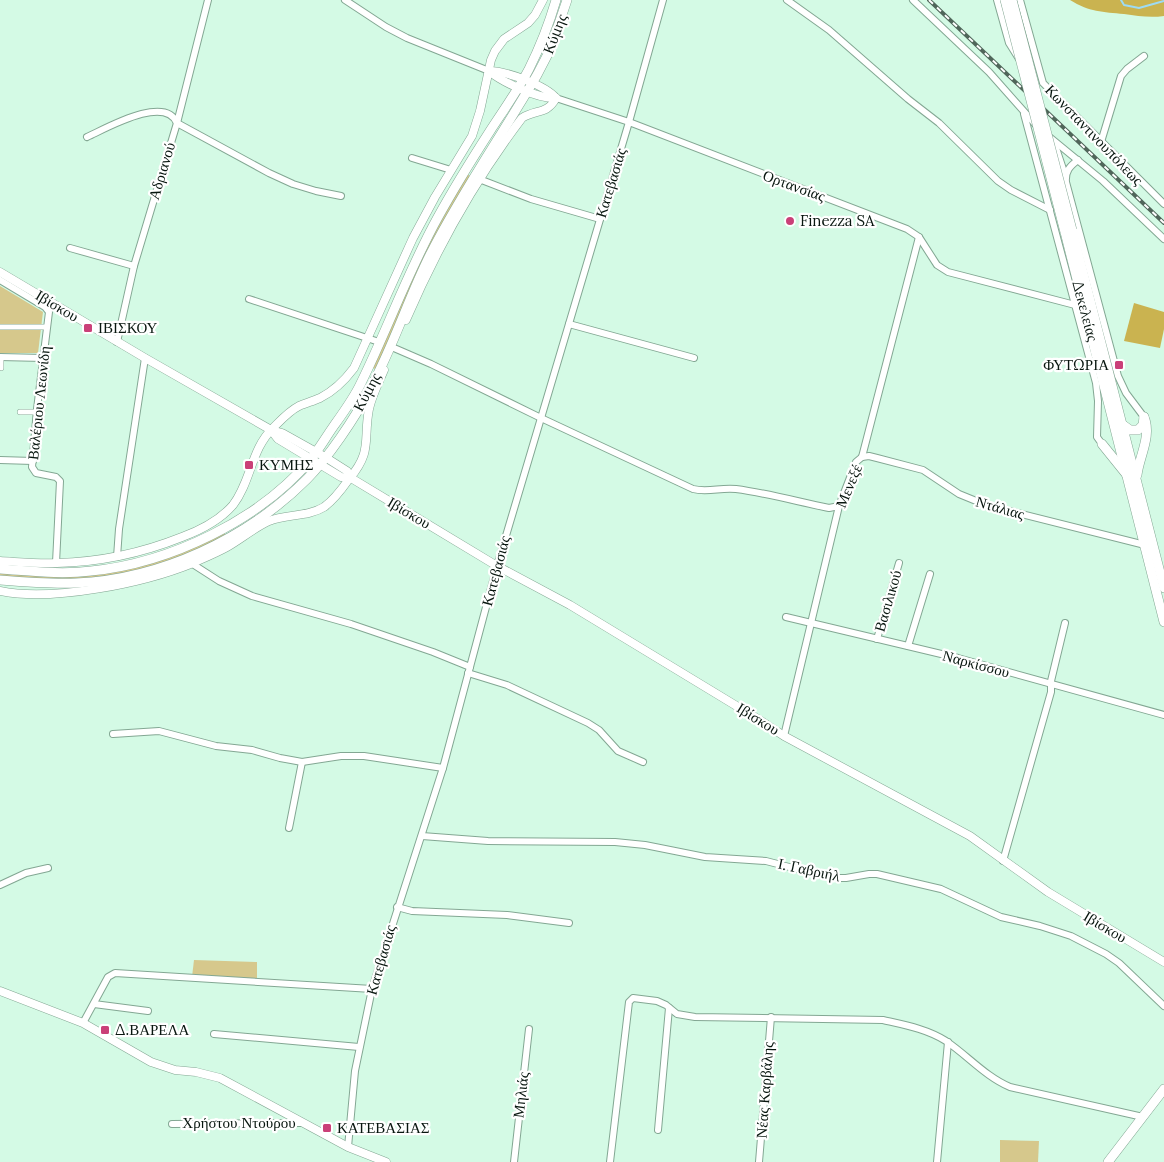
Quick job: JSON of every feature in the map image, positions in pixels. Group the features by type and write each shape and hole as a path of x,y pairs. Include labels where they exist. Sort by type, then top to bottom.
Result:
{"main road":[{"name":"Κύμης","path":"0,569 35,572 93,571 168,554 203,539 254,509 286,484 313,456 354,396 438,216 475,153 520,83 540,45 556,0"},
{"name":"Κύμης","path":"0,580 36,583 77,583 118,578 172,564 208,548 260,517 294,491 322,461 354,416 370,389 412,293 447,223 530,87 550,50 567,0"},
{"name":"Δεκελείας","path":"1005,0 1122,425 1145,545 1164,622"},
{"name":"Δεκελείας","path":"1012,0 1117,433 1164,588"},
{"path":"1122,425 1130,430 1138,430 1143,425 1144,417"},
{"path":"1132,479 1146,439 1147,425 1144,417"},
{"path":"1102,444 1107,446 1112,444 1117,433"},
{"path":"1102,444 1132,479"},
{"path":"1108,1162 1164,1089"}],"street":[{"name":"Αδριανού","path":"117,342 134,266 177,123 208,0"},
{"path":"0,591 30,595 71,592 149,577 192,563 228,546 255,528 272,520 322,508 332,501 351,478 365,455 370,406 413,304 440,247 488,163 522,118 527,114 546,110 553,104 556,98 551,92 520,83 499,71 489,71 407,38 386,27 345,0"},
{"path":"0,561 56,563 117,557 166,544 190,534 224,514 241,493 256,454 271,430 292,411 323,397 342,383 354,368 413,238 474,130 492,57 499,45 535,15 543,0"},
{"name":"Κατεβασιάς","path":"348,1146 355,1071 372,989 397,907 422,836 496,566 629,122 663,0"},
{"path":"787,0 829,30 908,99 939,123 998,181 1011,190 1050,210"},
{"path":"913,0 989,72 1043,132 1078,160 1164,239"},
{"path":"997,0 1008,43 1023,64 1043,83"},
{"name":"Κωνσταντινουπόλεως","path":"1020,0 1043,83 1164,204"},
{"path":"1023,64 1034,52"},
{"path":"1101,142 1121,76 1144,56"},
{"name":"Ορτανσίας","path":"556,98 629,122 721,159 885,219 919,237 937,265 948,272 1075,305"},
{"path":"87,137 149,112 167,113 175,118 177,123 269,173 293,184 342,196"},
{"path":"1023,112 1098,392 1097,438 1102,444"},
{"path":"1053,139 1066,176 1118,376 1126,392 1144,417"},
{"path":"412,158 451,170"},
{"path":"1066,176 1068,169 1078,160"},
{"path":"480,179 531,199 600,219"},
{"name":"Μενεξέ","path":"784,736 839,506 856,462 862,458 919,237"},
{"path":"70,248 134,266"},
{"name":"Ιβίσκου","path":"0,272 117,342 271,430 278,439 322,461 341,477 351,478 496,566 570,605 758,718 784,736 970,836 1048,892 1164,962"},
{"name":"Βαλέριου Λεωνίδη","path":"0,280 45,306 49,315 36,412 32,467 36,472 56,477 60,483 56,563"},
{"path":"248,299 379,342"},
{"path":"569,324 694,358"},
{"path":"0,327 47,327"},
{"path":"394,348 693,489 710,492 720,489 736,489 829,508 839,506"},
{"path":"1,368 0,357 43,358"},
{"path":"117,557 120,520 145,358"},
{"path":"20,412 36,412"},
{"name":"Ντάλιας","path":"862,458 869,456 922,470 959,494 986,505 1145,545"},
{"path":"3,458 33,461"},
{"path":"192,563 219,581 252,596 352,624 433,652 588,723 599,730 618,751 643,762"},
{"name":"Βασιλικού","path":"877,639 899,563"},
{"path":"908,646 930,574"},
{"name":"Ναρκίσσου","path":"786,617 958,658 1164,715"},
{"path":"1003,861 1051,692 1051,684 1065,623"},
{"path":"113,734 159,731 216,746 252,750 302,762 340,756 359,756 442,768"},
{"path":"289,828 302,762"},
{"name":"Ι. Γαβριήλ","path":"422,836 488,841 616,842 705,857 766,861 832,878 877,874 941,890 1001,917 1040,926 1078,939 1119,963 1164,1006"},
{"path":"0,885 26,873 48,868"},
{"path":"397,907 412,911 507,915 569,923"},
{"path":"83,1023 108,977 115,973 372,989"},
{"path":"0,991 83,1023 151,1062 175,1070 196,1072 220,1078 348,1146 386,1162"},
{"path":"610,1162 629,1002 633,998 662,1003 677,1014 695,1017 883,1020 913,1027 935,1035 948,1042 1000,1083 1010,1087 1143,1117"},
{"path":"94,1004 148,1011"},
{"path":"658,1130 670,1008"},
{"name":"Νέας Καρβάλης","path":"759,1162 771,1018"},
{"name":"Μηλιάς","path":"514,1162 529,1029"},
{"path":"214,1034 359,1047"},
{"path":"938,1162 948,1042"},
{"name":"Χρήστου Ντούρου","path":"172,1124 305,1123"}],"shaded area":[{"path":"1070,0 1164,0 1164,16 1154,17 1103,12 1084,7"},
{"path":"467,174 470,176 409,291 376,369 372,368 423,254"},
{"path":"0,286 43,312 38,353 0,353"},
{"path":"1134,303 1164,312 1164,329 1160,348 1124,341"},
{"path":"224,532 226,535 179,557 130,572 72,580 0,576 0,573 95,574"},
{"path":"194,960 257,962 257,980 192,977"},
{"path":"1000,1140 1039,1141 1038,1162 1000,1162"}],"waterway":[{"path":"1121,0 1124,5 1139,8 1164,1"}],"railway":[{"path":"929,0 1164,223"}],"place":[{"name":"Finezza SA","path":"790,221"},
{"name":"ΙΒΙΣΚΟΥ","path":"88,328"},
{"name":"ΦΥΤΩΡΙΑ","path":"1119,365"},
{"name":"ΚΥΜΗΣ","path":"249,465"},
{"name":"Δ.ΒΑΡΕΛΑ","path":"105,1030"},
{"name":"ΚΑΤΕΒΑΣΙΑΣ","path":"327,1128"}]}
